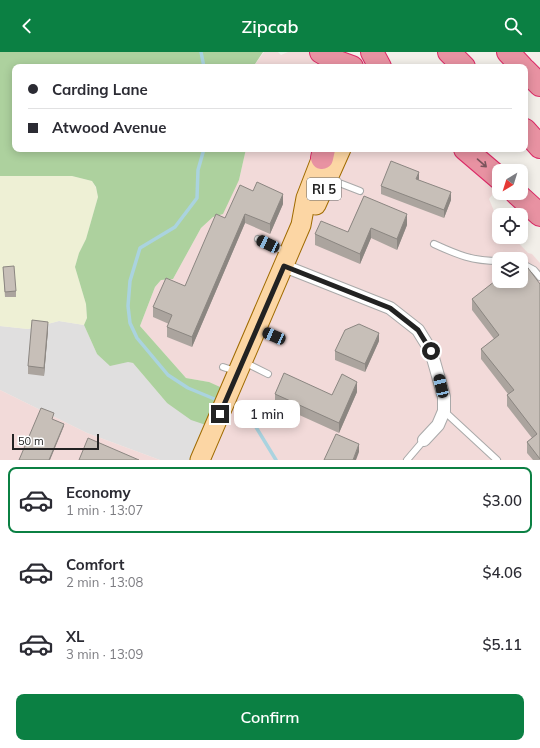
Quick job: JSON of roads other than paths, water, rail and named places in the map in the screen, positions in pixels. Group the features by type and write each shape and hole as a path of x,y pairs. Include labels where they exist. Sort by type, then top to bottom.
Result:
{"highway":[{"path":"311,52 317,64"},
{"path":"321,52 344,64"},
{"path":"449,52 461,64"},
{"path":"508,52 519,64"},
{"path":"528,73 540,86"},
{"path":"528,133 540,147"},
{"path":"469,152 492,172"},
{"path":"524,200 540,215"}],"main road":[{"name":"RI 5","path":"200,460 234,367 257,328 301,225 304,205 328,157"}],"street":[{"path":"287,260 407,316 418,330 431,351 444,397 444,411 438,425 424,440"}],"lane":[{"path":"328,157 360,191"},
{"path":"258,239 287,260"},
{"path":"434,244 465,257 482,262 492,262"},
{"path":"528,267 534,270 540,277"},
{"path":"257,328 274,336"},
{"path":"234,367 268,374"},
{"path":"444,411 497,460"},
{"path":"407,460 424,440"}],"waterway":[{"path":"201,52 203,64"},
{"path":"203,152 198,170 197,198 175,227 140,248 130,281 128,306 130,323 137,338 168,375 188,388 217,400"},
{"path":"236,408 248,414 276,460"}]}
